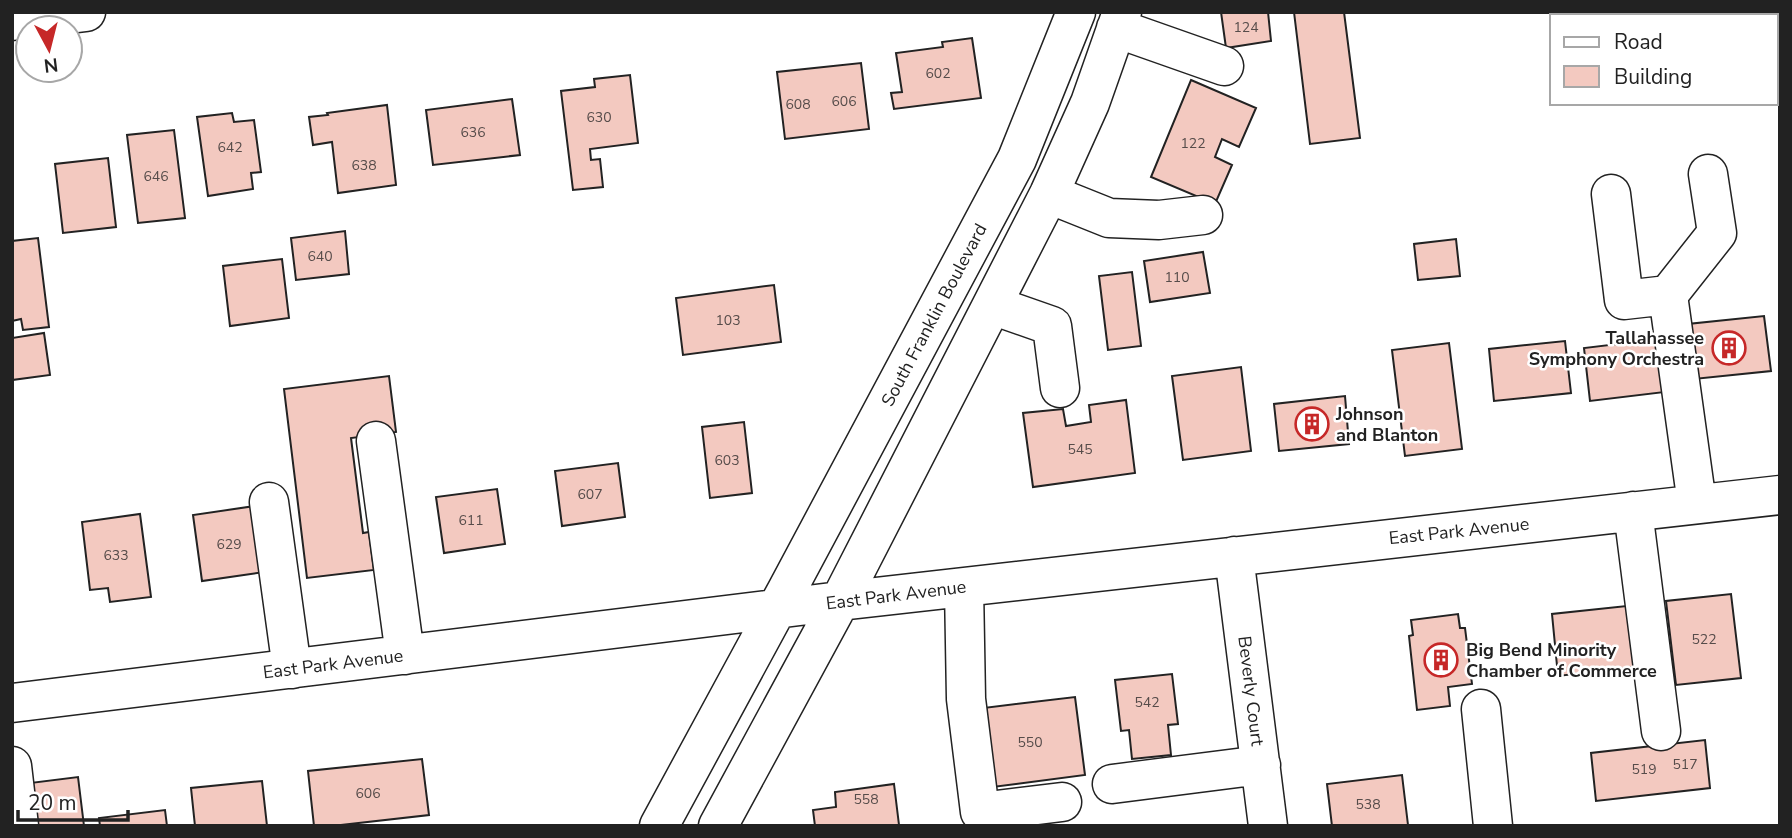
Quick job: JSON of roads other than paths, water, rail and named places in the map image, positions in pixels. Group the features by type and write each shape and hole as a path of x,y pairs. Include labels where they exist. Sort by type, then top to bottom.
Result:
{"street":[{"path":"12,21 86,12"},
{"name":"South Franklin Boulevard","path":"659,826 1017,159 1076,12"},
{"path":"718,826 840,601 1049,194 1090,103 1119,20 1224,66"},
{"path":"1611,194 1624,300 1668,295 1717,233 1708,174"},
{"path":"1049,194 1109,218 1159,220 1203,215"},
{"path":"1668,295 1697,504"},
{"path":"992,305 1052,326 1060,388"},
{"path":"376,441 405,655"},
{"name":"East Park Avenue","path":"12,703 776,611 840,601 1780,495"},
{"path":"269,502 292,669"},
{"path":"1633,511 1661,731"},
{"name":"Beverly Court","path":"1234,556 1268,826"},
{"path":"964,587 966,699 980,812 1062,802"},
{"path":"1481,709 1493,826"},
{"path":"1112,784 1261,765"},
{"path":"12,766 19,826"}],"place":[{"name":"Tallahassee Symphony Orchestra","path":"1729,348"},
{"name":"Johnson and Blanton","path":"1312,424"},
{"name":"Big Bend Minority Chamber of Commerce","path":"1441,660"}]}
